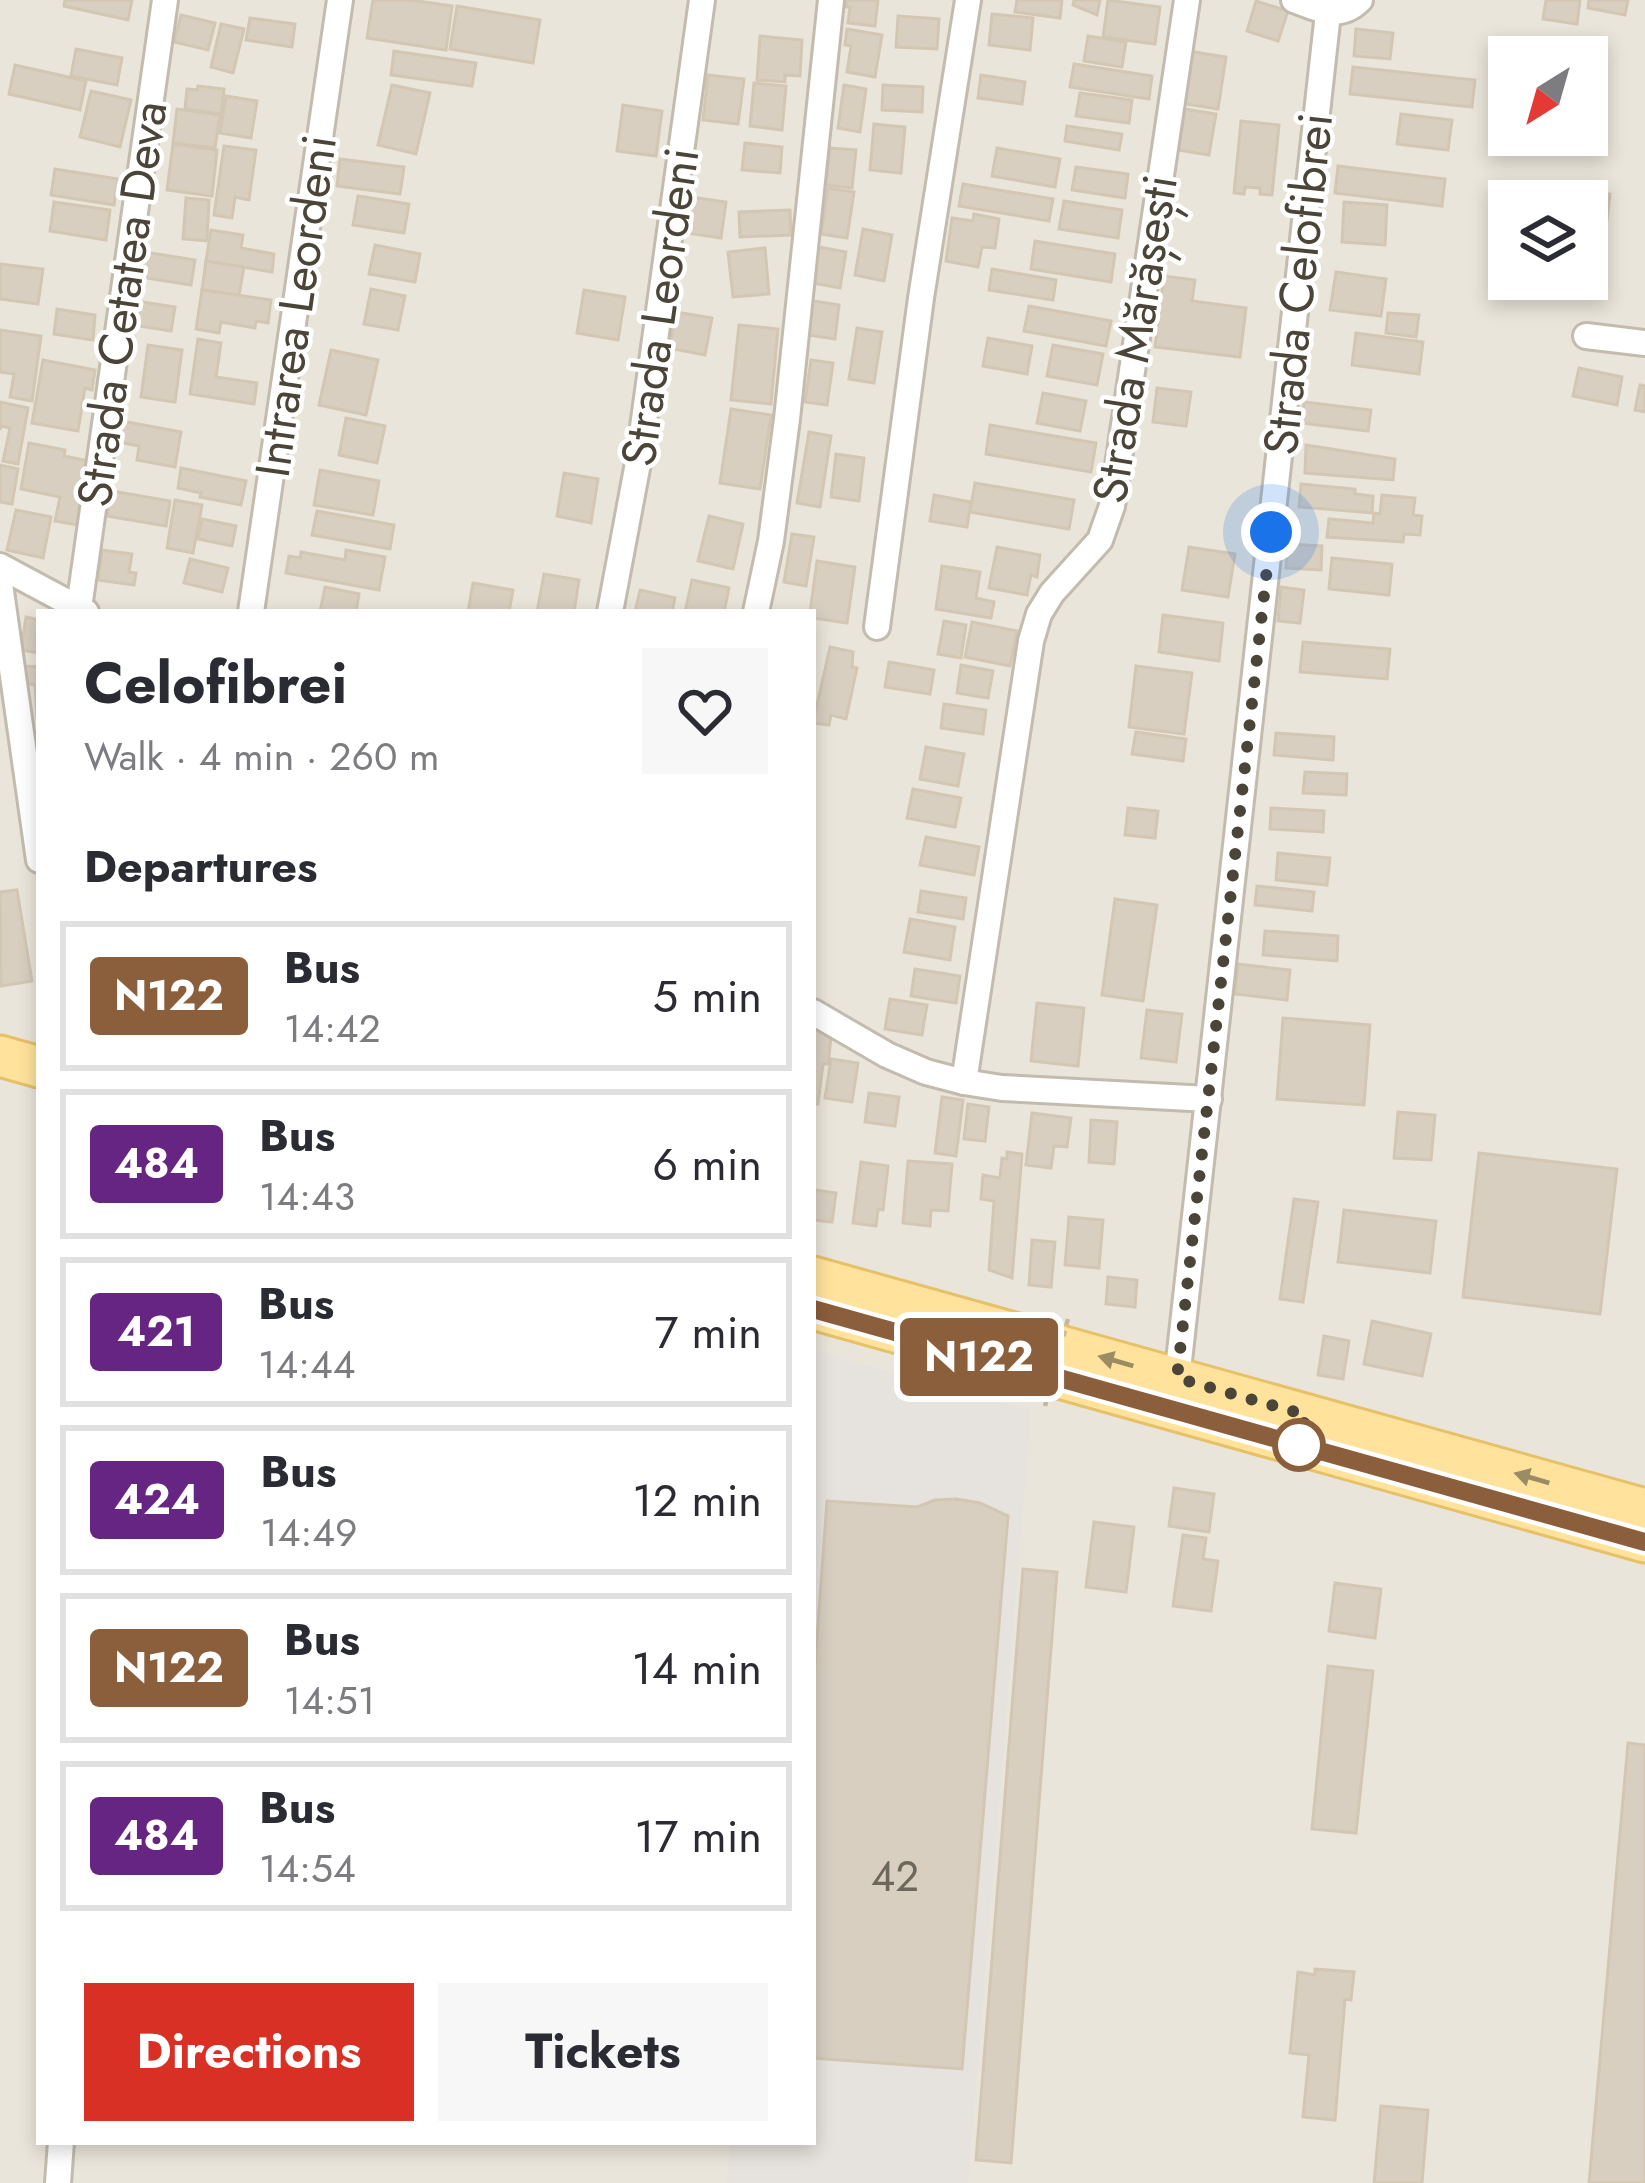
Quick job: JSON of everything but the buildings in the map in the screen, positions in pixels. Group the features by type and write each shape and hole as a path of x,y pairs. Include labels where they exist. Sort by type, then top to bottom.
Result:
{"main road":[{"path":"0,1056 36,1066"},
{"path":"816,1278 1645,1509"},
{"path":"816,1310 1645,1541"}],"street":[{"name":"Strada Cetatea Deva","path":"83,609 165,0"},
{"name":"Intrarea Leordeni","path":"251,609 340,0"},
{"name":"Strada Leordeni","path":"611,609 638,463 702,0"},
{"path":"757,609 788,418 831,0"},
{"path":"877,627 921,298 968,0"},
{"name":"Strada Mărășești","path":"964,1082 1030,641 1052,593 1100,540 1112,506 1187,0"},
{"path":"1294,0 1328,13 1346,11 1360,0"},
{"name":"Strada Celofibrei","path":"1177,1378 1328,13"},
{"path":"1586,336 1645,343"},
{"path":"0,566 81,609"},
{"path":"0,584 36,839"},
{"path":"816,1014 887,1055 964,1082 1209,1099"},
{"path":"58,2183 62,2145"}],"path":[{"path":"1045,1406 1069,1315"}],"shaded area":[{"path":"0,0 1645,0 1645,2183 0,2183"},
{"path":"816,1352 1031,1410 968,2183 727,2183 730,2145 816,2145"}],"bus line":[{"name":"N122","path":"816,1310 1645,1542"}],"route":[{"path":"1271,532 1177,1378 1306,1415 1299,1445"}]}
